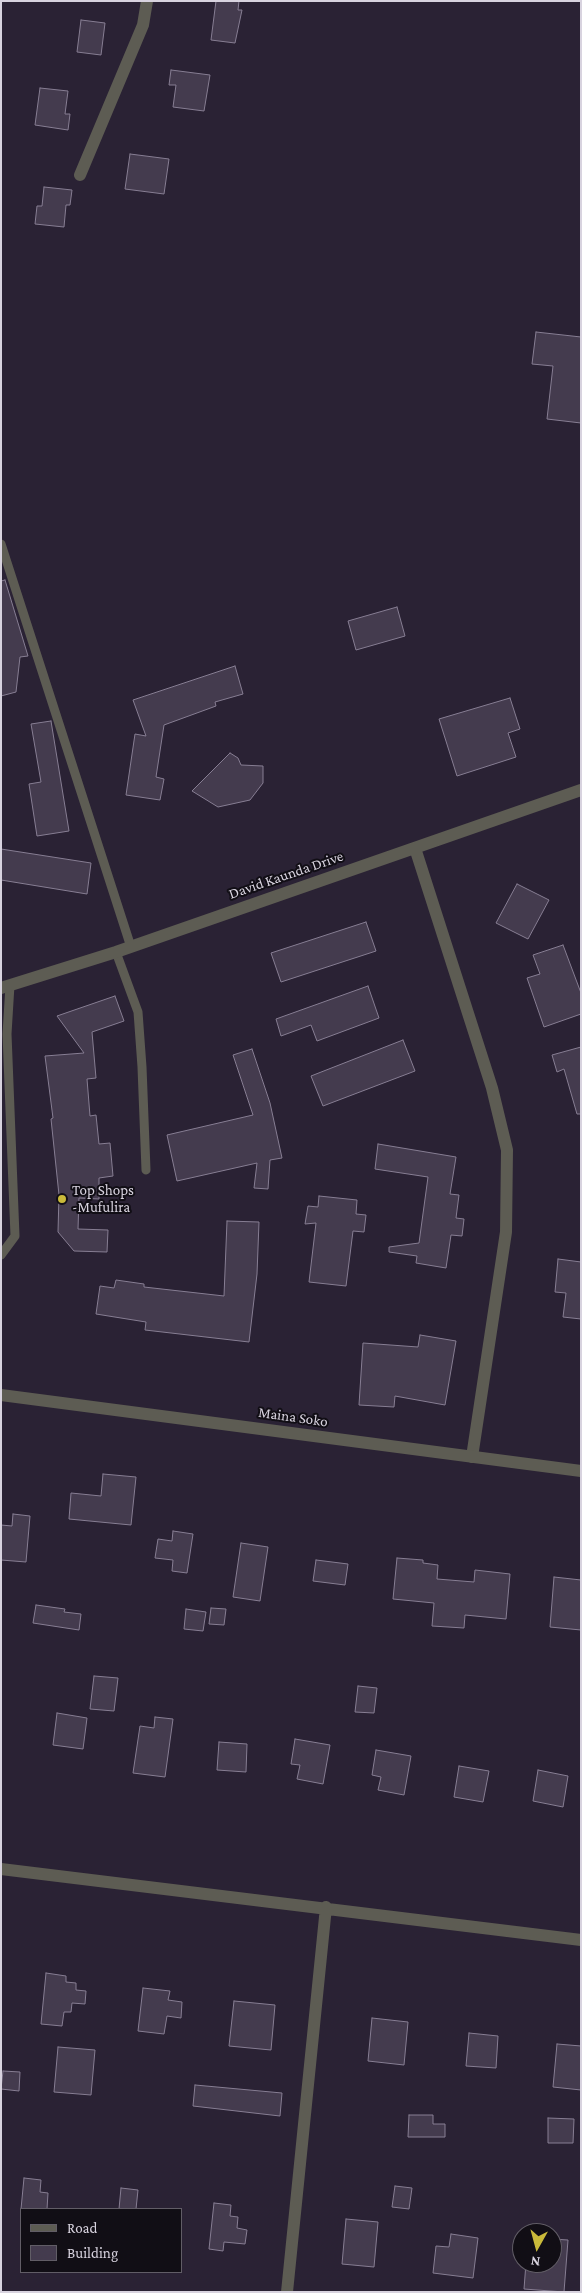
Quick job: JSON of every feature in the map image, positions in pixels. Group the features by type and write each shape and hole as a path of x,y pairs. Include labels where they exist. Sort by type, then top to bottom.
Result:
{"street":[{"path":"80,175 143,25 147,1"},
{"name":"David Kaunda Drive","path":"6,986 116,952 581,790"},
{"path":"415,848 492,1088 507,1150 506,1232 472,1457"},
{"name":"Maina Soko","path":"1,1395 581,1471"},
{"path":"1,1869 326,1907 581,1940"},
{"path":"287,2292 326,1907"}],"lane":[{"path":"1,544 131,946"},
{"path":"116,952 138,1012 146,1170"},
{"path":"1,1255 15,1236 6,986"}],"building":[{"path":"216,1 239,1 238,10 242,10 235,43 211,40"},
{"path":"81,20 105,23 101,55 77,52"},
{"path":"171,70 210,75 204,111 173,107 176,85 169,85"},
{"path":"40,88 68,91 65,114 70,114 68,130 35,125"},
{"path":"130,154 169,159 164,194 125,189"},
{"path":"44,187 72,190 70,205 66,205 64,227 35,224 37,206 42,206"},
{"path":"536,332 581,337 581,423 547,419 553,366 532,364"},
{"path":"5,580 28,656 20,657 16,692 1,696 1,581"},
{"path":"397,607 405,636 356,650 348,621"},
{"path":"235,666 243,694 215,702 216,706 164,725 156,777 164,779 160,800 126,795 135,734 146,736 133,700"},
{"path":"510,698 520,729 508,733 516,757 457,776 439,719"},
{"path":"51,721 69,831 37,836 29,784 41,782 31,724"},
{"path":"230,753 238,758 241,765 263,766 263,783 250,800 218,807 192,791"},
{"path":"1,849 91,863 87,894 1,880"},
{"path":"517,884 549,900 528,939 496,923"},
{"path":"366,922 376,951 281,982 271,953"},
{"path":"563,945 581,993 581,1014 544,1027 527,978 540,974 533,955"},
{"path":"368,986 379,1018 317,1041 311,1025 281,1036 276,1019"},
{"path":"115,996 124,1021 92,1032 96,1078 87,1079 90,1116 96,1115 99,1144 110,1143 113,1176 99,1178 99,1199 79,1198 78,1229 108,1230 107,1252 74,1251 58,1232 59,1195 51,1119 53,1118 45,1056 84,1053 57,1016"},
{"path":"403,1040 415,1071 323,1106 311,1076"},
{"path":"581,1047 581,1114 577,1114 564,1069 557,1072 552,1055"},
{"path":"252,1049 270,1103 282,1158 270,1160 268,1189 254,1188 257,1163 177,1181 167,1135 253,1115 233,1055"},
{"path":"378,1144 456,1157 450,1194 459,1195 456,1218 464,1219 462,1236 451,1235 446,1268 416,1263 417,1256 389,1252 389,1247 419,1243 428,1177 375,1169"},
{"path":"319,1196 357,1200 356,1214 366,1215 364,1232 353,1231 346,1286 309,1282 316,1223 305,1224 308,1206 318,1207"},
{"path":"227,1221 259,1222 257,1274 249,1342 145,1330 146,1322 96,1314 100,1286 114,1288 116,1280 144,1284 144,1287 224,1296"},
{"path":"558,1259 581,1262 581,1319 563,1317 566,1293 555,1292"},
{"path":"420,1335 456,1341 445,1405 395,1396 394,1407 359,1405 363,1343 418,1347"},
{"path":"103,1474 136,1477 131,1525 69,1519 71,1493 101,1496"},
{"path":"13,1514 30,1516 26,1562 1,1560 1,1525 12,1526"},
{"path":"173,1531 193,1534 187,1573 172,1571 173,1560 155,1558 158,1539 172,1541"},
{"path":"241,1543 268,1547 260,1601 233,1597"},
{"path":"397,1558 423,1560 423,1563 438,1565 437,1579 474,1582 475,1570 510,1574 506,1619 465,1615 464,1628 432,1626 434,1603 393,1599"},
{"path":"316,1560 348,1564 345,1585 313,1581"},
{"path":"554,1577 581,1580 581,1630 550,1627"},
{"path":"36,1605 65,1609 64,1612 81,1614 79,1630 33,1623"},
{"path":"211,1608 226,1609 224,1625 209,1624"},
{"path":"186,1609 206,1612 203,1631 184,1629"},
{"path":"94,1676 118,1678 114,1711 90,1709"},
{"path":"358,1686 377,1688 374,1713 355,1712"},
{"path":"57,1713 87,1718 83,1749 53,1745"},
{"path":"155,1717 173,1719 165,1777 133,1773 140,1726 154,1728"},
{"path":"295,1739 330,1745 323,1784 297,1779 300,1765 291,1764"},
{"path":"219,1742 247,1744 246,1772 217,1770"},
{"path":"376,1750 411,1756 404,1795 378,1790 381,1777 372,1775"},
{"path":"459,1766 489,1771 483,1802 454,1797"},
{"path":"538,1770 568,1776 563,1807 533,1801"},
{"path":"46,1973 66,1976 66,1982 76,1983 76,1990 86,1991 85,2004 72,2003 71,2012 64,2012 62,2026 41,2024"},
{"path":"143,1988 170,1991 168,2000 182,2002 181,2018 167,2016 164,2034 138,2031"},
{"path":"234,2001 275,2005 271,2050 229,2046"},
{"path":"372,2018 408,2022 404,2065 368,2061"},
{"path":"469,2033 498,2036 496,2068 466,2066"},
{"path":"557,2044 581,2046 581,2090 553,2087"},
{"path":"58,2047 95,2050 91,2095 54,2092"},
{"path":"3,2071 20,2072 19,2091 1,2089"},
{"path":"195,2085 282,2093 280,2116 193,2106"},
{"path":"409,2115 433,2115 433,2124 445,2124 445,2137 408,2137"},
{"path":"548,2118 574,2119 573,2143 548,2143"},
{"path":"24,2178 41,2180 40,2192 48,2193 47,2208 21,2208"},
{"path":"395,2186 412,2188 409,2209 392,2207"},
{"path":"121,2188 138,2190 136,2208 119,2208"},
{"path":"214,2203 231,2205 230,2216 238,2217 237,2228 247,2230 245,2244 224,2242 223,2251 209,2249"},
{"path":"346,2219 378,2222 374,2267 342,2264"},
{"path":"451,2234 478,2238 473,2278 433,2273 436,2246 449,2247"},
{"path":"562,2240 568,2240 564,2292 524,2289 525,2273 562,2273"}],"place":[{"name":"Top Shops -Mufulira","path":"62,1199"}]}
